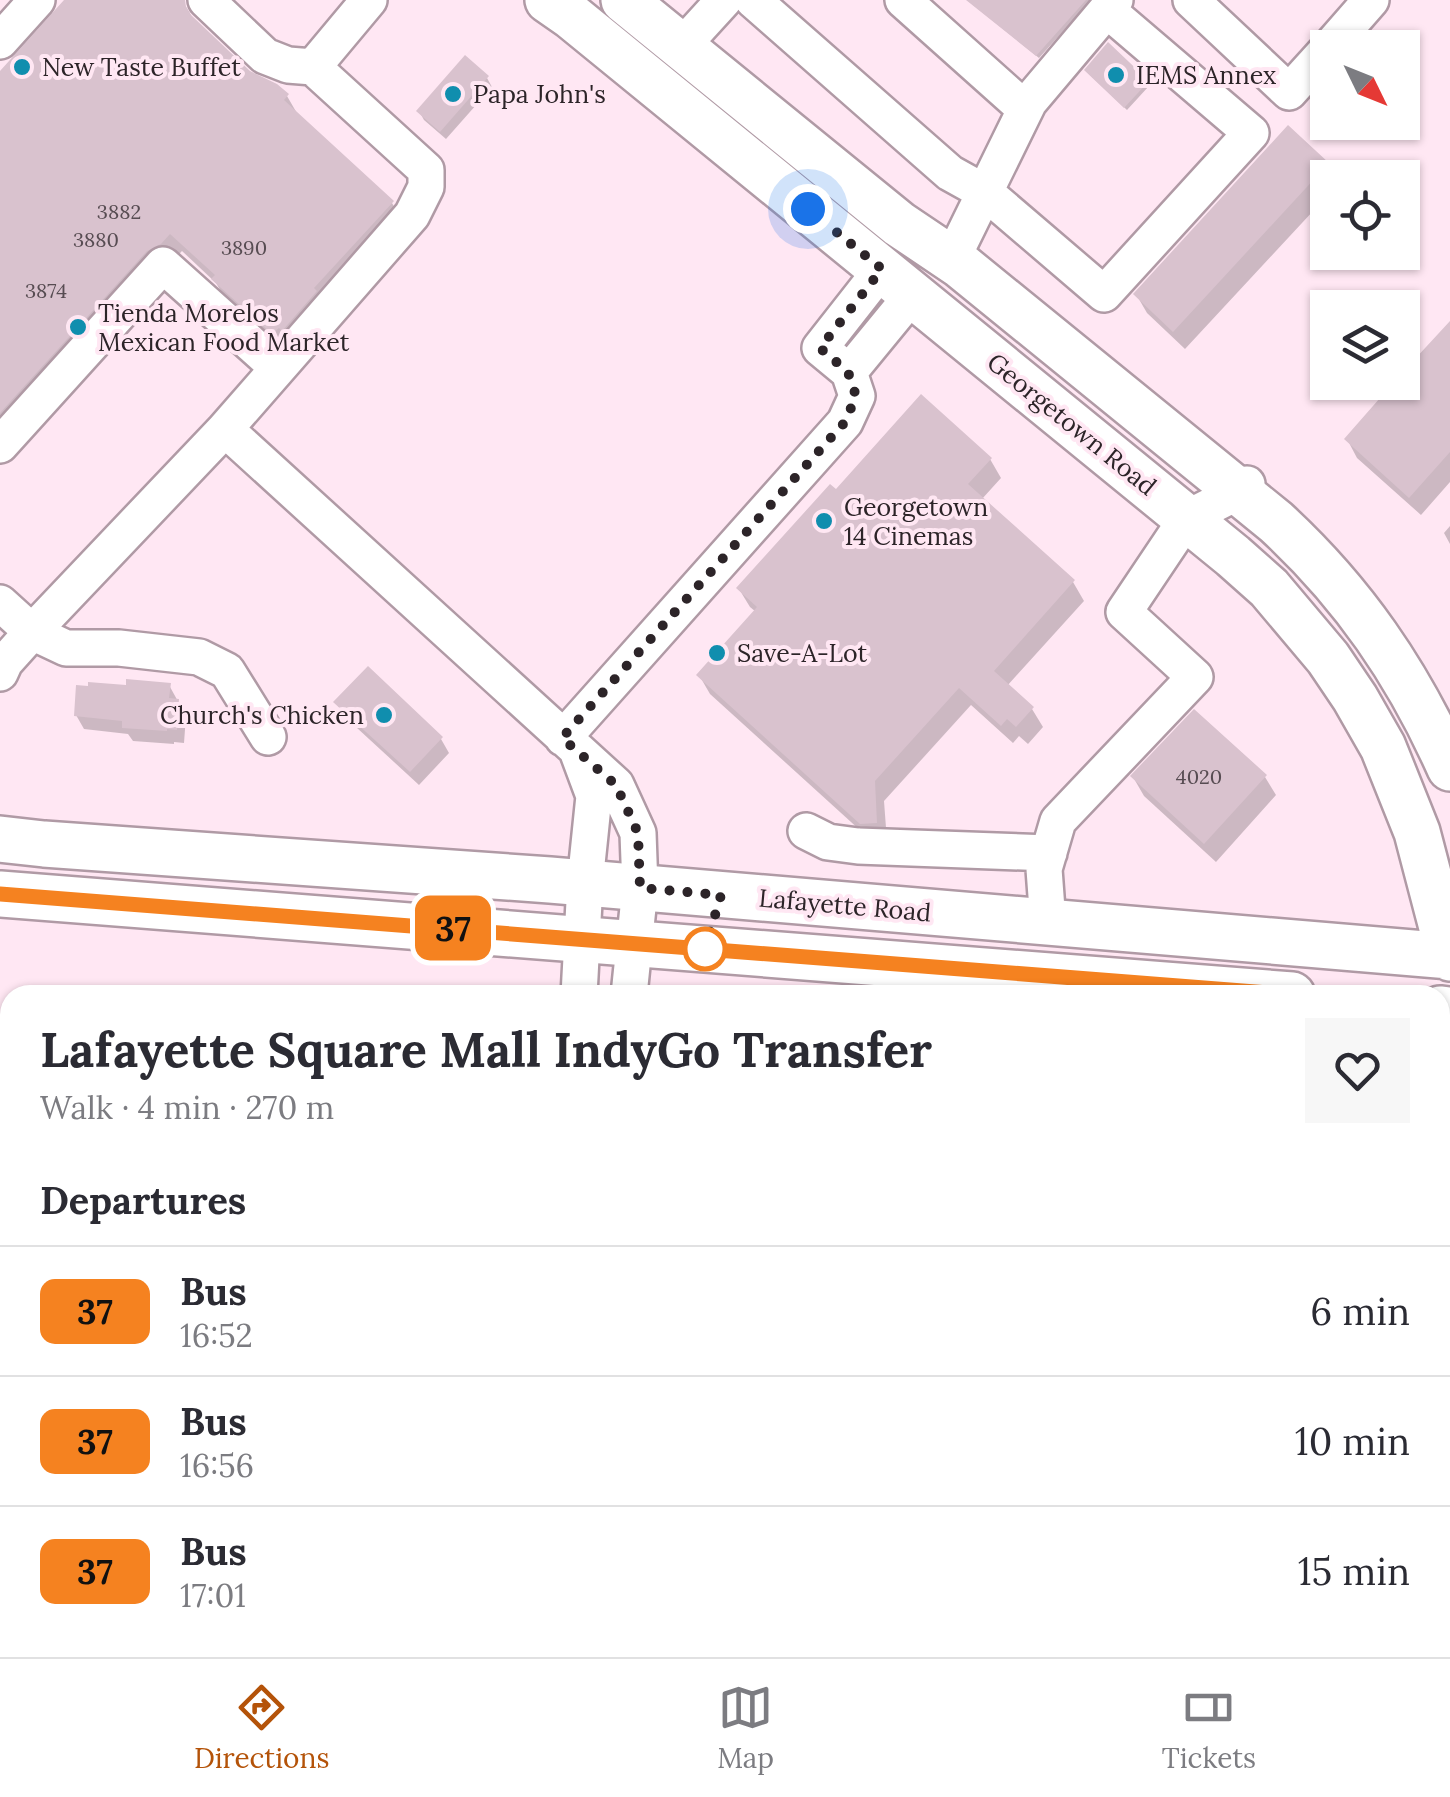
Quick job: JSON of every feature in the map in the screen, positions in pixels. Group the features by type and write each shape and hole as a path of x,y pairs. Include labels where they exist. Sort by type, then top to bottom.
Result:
{"main road":[{"name":"Georgetown Road","path":"548,0 1269,588 1328,658 1383,748 1417,832 1450,957"},
{"path":"624,0 899,224 952,260 1244,488 1346,596 1395,661 1450,768"},
{"name":"Lafayette Road","path":"0,839 586,883 1450,957"},
{"path":"0,894 1165,985"}],"lane":[{"path":"0,41 37,0"},
{"path":"0,673 10,618 225,429 412,215 426,188 426,170 313,66 288,65 265,56 206,0"},
{"path":"313,66 369,0"},
{"path":"682,46 724,0"},
{"path":"753,0 950,173 986,193 1104,294 1252,133 1111,5 1026,109 986,193 952,260"},
{"path":"903,0 1026,109"},
{"path":"1192,0 1289,92 1310,68"},
{"path":"1344,30 1371,0"},
{"path":"0,445 164,265 278,368"},
{"path":"570,745 845,422 856,396 848,372 820,348 898,282"},
{"path":"225,429 616,785 638,833 640,888 630,985"},
{"path":"1048,922 1044,869 1058,821 1195,677 1124,612 1187,518 1244,488"},
{"path":"10,618 66,648 118,648 199,657 227,671 268,737"},
{"path":"570,745 594,796 580,985"},
{"path":"806,831 828,842 858,846 1049,852"}],"building":[{"path":"64,0 185,0 191,15 250,71 289,94 284,100 394,201 314,288 317,291 282,331 279,328 272,334 211,279 215,275 170,234 147,251 0,413 0,71"},
{"path":"966,0 1086,0 1036,56"},
{"name":"IEMS Annex","path":"1108,42 1149,81 1124,108 1084,70"},
{"name":"Papa John's","path":"465,55 489,76 440,132 416,111"},
{"path":"1288,125 1326,160 1310,160 1310,184 1173,332 1133,294"},
{"path":"1450,321 1450,452 1409,498 1344,439 1378,400 1420,400 1420,354"},
{"path":"921,394 992,458 968,484 1075,580 994,671 1034,707 1016,727 1007,719 1001,726 959,688 875,781 877,823 860,824 696,675 757,607 736,588 830,484 836,489"},
{"name":"Church's Chicken","path":"368,666 443,737 410,772 333,702"},
{"path":"126,679 171,683 169,698 179,699 177,730 122,728 122,721 74,716 76,685 126,685"},
{"path":"1194,709 1267,775 1204,844 1130,776"}],"bus line":[{"name":"37","path":"0,894 1173,985"}],"place":[{"name":"New Taste Buffet","path":"22,67"},
{"name":"IEMS Annex","path":"1116,75"},
{"name":"Papa John's","path":"453,94"},
{"name":"Tienda Morelos Mexican Food Market","path":"78,327"},
{"name":"Georgetown 14 Cinemas","path":"824,521"},
{"name":"Save-A-Lot","path":"717,653"},
{"name":"Church's Chicken","path":"384,715"}],"route":[{"path":"705,949 721,895 640,888 638,833 616,785 562,738 845,422 856,396 848,372 820,348 882,269 808,209"}]}
